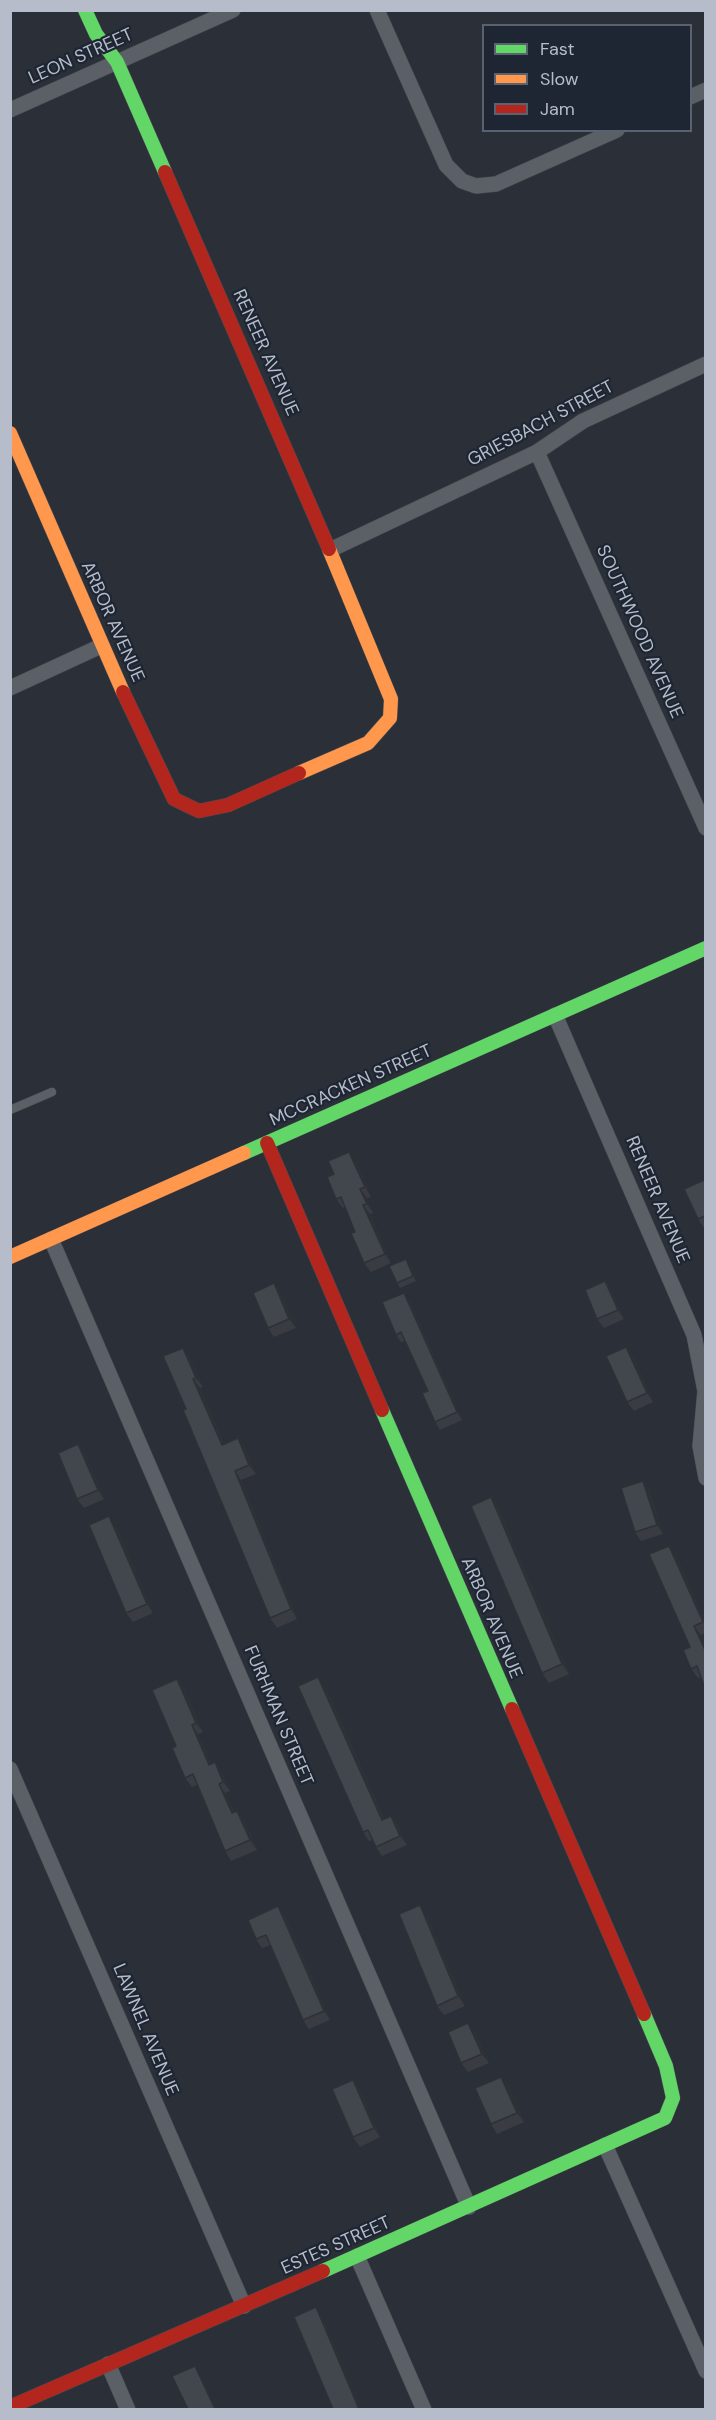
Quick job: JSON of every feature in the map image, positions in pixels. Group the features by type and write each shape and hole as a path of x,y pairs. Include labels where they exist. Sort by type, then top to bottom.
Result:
{"street":[{"name":"RENEER AVENUE","path":"85,10 96,34 117,62 330,550 391,699 390,718 368,743 228,805 199,811"},
{"name":"LEON STREET","path":"10,110 233,10"},
{"path":"377,10 446,165 462,181 477,186 496,184 613,132"},
{"name":"GRIESBACH STREET","path":"330,550 537,452 583,421 705,364"},
{"name":"ARBOR AVENUE","path":"10,433 101,646 174,799 199,811"},
{"name":"SOUTHWOOD AVENUE","path":"537,452 705,828"},
{"path":"10,688 101,646"},
{"name":"MCCRACKEN STREET","path":"10,1257 705,948"},
{"name":"RENEER AVENUE","path":"555,1015 694,1335 705,1391 700,1446 705,1478"},
{"name":"ARBOR AVENUE","path":"267,1143 666,2066 673,2098 670,2109"},
{"name":"FURHMAN STREET","path":"51,1239 469,2207"},
{"name":"LAWNEL AVENUE","path":"10,1769 244,2306"},
{"name":"ESTES STREET","path":"10,2407 469,2207 665,2118 670,2109"},
{"path":"605,2145 705,2371"},
{"path":"357,2256 424,2409"},
{"path":"108,2364 128,2409"}],"lane":[{"path":"10,1110 52,1092"}],"building":[{"path":"349,1152 365,1187 360,1189 367,1204 363,1205 385,1254 364,1263 351,1233 355,1232 341,1197 336,1199 327,1177 334,1174 328,1161"},
{"path":"704,1180 705,1216 698,1219 684,1189"},
{"path":"406,1259 413,1276 397,1283 389,1266"},
{"path":"605,1281 618,1310 597,1319 585,1290"},
{"path":"274,1283 289,1319 268,1328 253,1293"},
{"path":"404,1293 457,1412 435,1422 422,1393 428,1391 401,1332 396,1335 382,1302"},
{"path":"626,1347 647,1393 627,1402 606,1356"},
{"path":"183,1348 196,1378 193,1379 222,1445 238,1438 249,1465 235,1471 291,1609 270,1618 183,1410 186,1409 163,1356"},
{"path":"78,1444 98,1490 77,1499 58,1453"},
{"path":"643,1481 657,1525 635,1532 621,1488"},
{"path":"491,1497 562,1664 542,1673 471,1506"},
{"path":"109,1516 147,1604 126,1613 89,1525"},
{"path":"669,1546 703,1622 694,1626 705,1650 705,1688 697,1666 691,1669 683,1650 690,1647 649,1554"},
{"path":"318,1677 382,1820 391,1816 400,1836 376,1847 368,1830 363,1832 298,1686"},
{"path":"177,1679 196,1723 192,1725 209,1765 215,1762 223,1782 219,1784 232,1813 237,1811 250,1840 225,1851 193,1774 185,1778 172,1748 176,1746 152,1690"},
{"path":"420,1905 458,1996 437,2006 399,1914"},
{"path":"278,1906 324,2011 303,2020 266,1935 256,1939 248,1920"},
{"path":"468,2023 482,2054 461,2063 448,2032"},
{"path":"501,2077 517,2113 491,2124 475,2088"},
{"path":"353,2080 374,2128 353,2137 332,2089"},
{"path":"316,2307 359,2409 333,2409 294,2317"},
{"path":"195,2366 215,2409 188,2409 172,2376"}],"traffic: fast":[{"path":"85,10 96,34 117,62 165,172"},
{"path":"244,1153 706,948"},
{"path":"382,1410 512,1709"},
{"path":"323,2271 665,2118 673,2098 666,2066 644,2014"}],"traffic: slow":[{"path":"10,433 123,692"},
{"path":"299,773 368,743 390,718 391,699 329,549"},
{"path":"10,1257 244,1153"}],"traffic: jam":[{"path":"165,172 329,549"},
{"path":"123,692 174,799 199,811 228,805 299,773"},
{"path":"267,1143 382,1410"},
{"path":"512,1709 644,2014"},
{"path":"10,2407 323,2271"}]}
